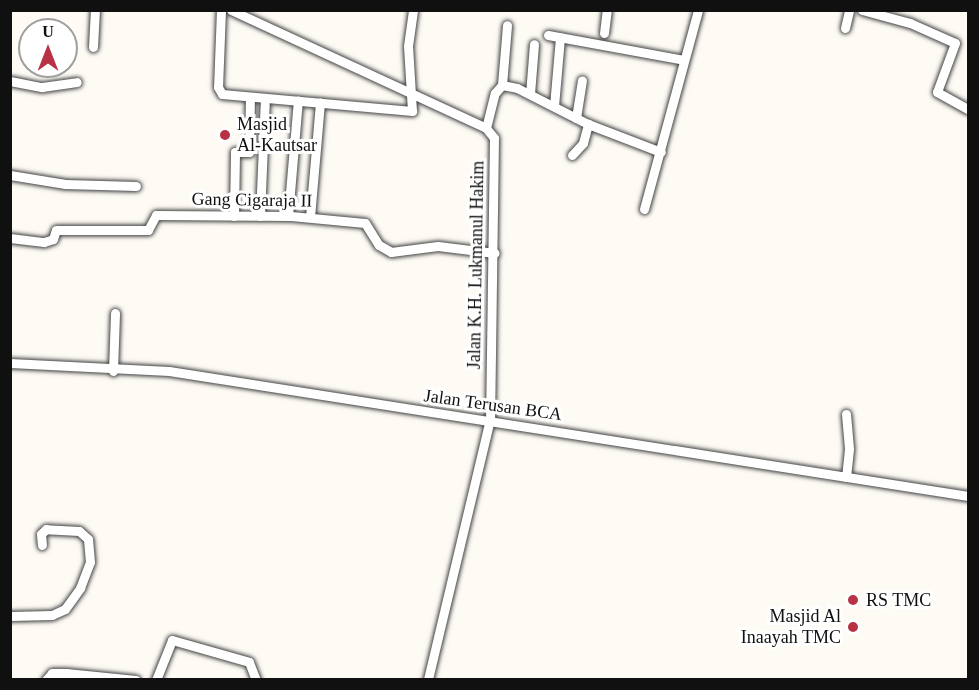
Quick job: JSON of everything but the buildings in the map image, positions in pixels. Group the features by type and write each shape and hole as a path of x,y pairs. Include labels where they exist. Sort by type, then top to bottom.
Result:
{"street":[{"path":"93,47 95,10"},
{"path":"221,10 218,92 250,97 412,111 408,46 413,10"},
{"path":"231,10 486,128 495,93 502,85 507,25"},
{"path":"604,33 607,10"},
{"path":"644,209 698,10"},
{"path":"845,28 849,10"},
{"path":"862,10 893,14 955,43 937,92 969,109"},
{"path":"548,35 684,60"},
{"path":"554,106 560,37"},
{"path":"530,94 534,44"},
{"path":"576,118 582,80"},
{"path":"10,81 42,87 77,82"},
{"path":"502,85 530,94 588,124 661,152"},
{"path":"234,216 235,152 249,152 250,97"},
{"path":"260,216 265,98"},
{"path":"288,216 298,100"},
{"path":"310,217 320,102"},
{"path":"572,155 583,142 588,124"},
{"name":"Jalan K.H. Lukmanul Hakim","path":"428,680 489,419 495,253 495,143 486,128"},
{"path":"10,175 65,184 136,186"},
{"name":"Gang Cigaraja II","path":"10,238 44,242 53,238 56,230 148,230 156,215 288,216 365,224 379,245 391,252 438,246 495,253"},
{"path":"113,371 115,313"},
{"name":"Jalan Terusan BCA","path":"10,363 113,371 169,371 367,405 489,419 685,454 969,496"},
{"path":"846,414 849,449 846,477"},
{"path":"10,616 52,615 65,609 80,588 90,562 88,539 79,531 46,529 41,534 42,545"},
{"path":"156,680 172,640 249,662 256,680"},
{"path":"46,680 52,673 136,680"}],"place":[{"name":"Masjid Al-Kautsar","path":"225,135"},
{"name":"RS TMC","path":"853,600"},
{"name":"Masjid Al Inaayah TMC","path":"853,627"}]}
